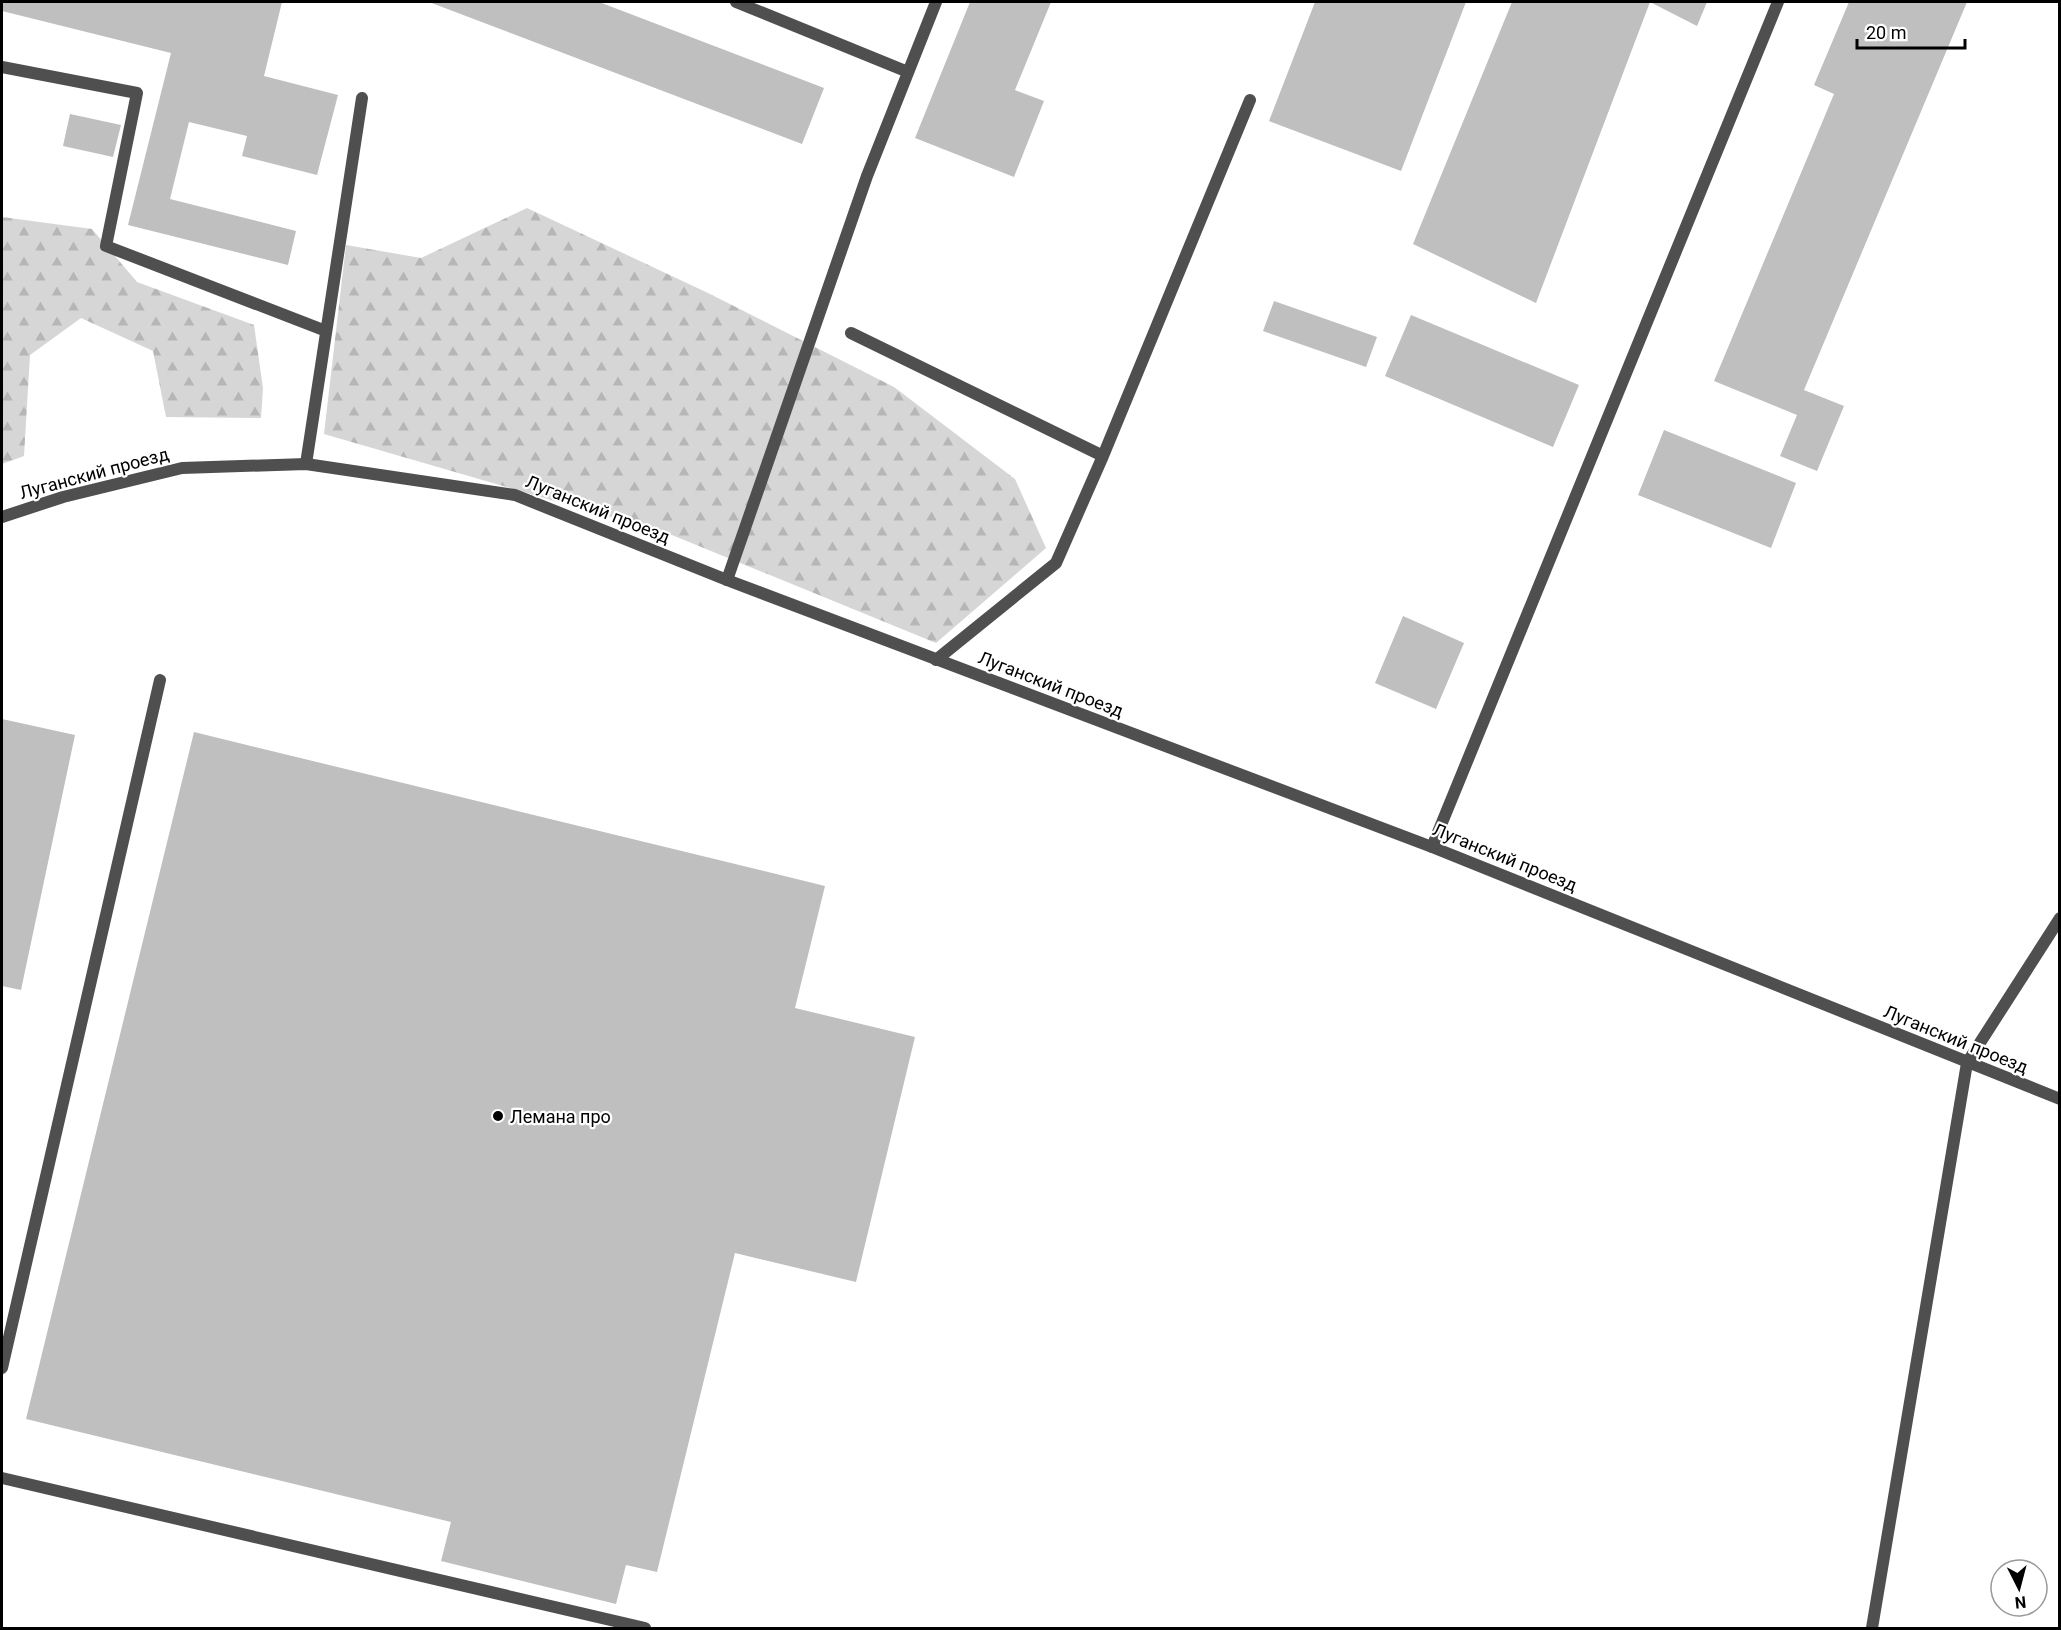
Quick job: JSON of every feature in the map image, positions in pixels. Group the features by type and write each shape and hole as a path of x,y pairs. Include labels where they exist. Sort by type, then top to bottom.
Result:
{"street":[{"path":"736,2 908,72"},
{"path":"727,580 867,176 936,2"},
{"path":"1432,847 1778,2"},
{"path":"2,67 137,93 106,246 326,332"},
{"path":"306,464 362,98"},
{"path":"936,660 1056,563 1103,456 1250,100"},
{"path":"851,333 1103,456"},
{"name":"Луганский проезд","path":"2,517 63,497 182,468 306,464 515,495 727,580 1432,847 1967,1064 2060,1099"},
{"path":"2,1368 160,680"},
{"path":"1872,1629 1967,1064 2060,918"},
{"path":"2,1478 645,1629"}],"green space":[{"path":"527,208 708,293 894,387 1015,479 1046,548 936,643 672,535 324,434 346,245 421,258"},
{"path":"2,217 92,229 137,282 254,325 263,388 261,418 166,417 153,351 81,318 30,355 24,456 2,464"}],"building":[{"path":"2,2 282,2 264,76 338,95 317,175 242,156 247,136 189,122 170,199 296,231 288,265 128,225 171,53 2,11"},
{"path":"429,2 599,2 824,88 802,144"},
{"path":"970,2 1051,2 1015,90 1044,101 1014,177 915,138"},
{"path":"1315,2 1466,2 1401,171 1269,121"},
{"path":"1512,2 1650,2 1536,303 1413,244"},
{"path":"1650,2 1707,2 1697,26"},
{"path":"1849,2 1967,2 1804,390 1844,406 1817,471 1780,456 1797,415 1714,381 1834,94 1814,85"},
{"path":"70,114 121,125 113,157 63,146"},
{"path":"1274,301 1377,337 1366,367 1263,331"},
{"path":"1411,315 1579,385 1553,447 1385,376"},
{"path":"1664,430 1796,483 1771,548 1638,495"},
{"path":"1403,616 1464,643 1436,709 1375,683"},
{"path":"2,719 75,735 21,990 2,986"},
{"name":"Лемана про","path":"194,732 825,886 795,1008 915,1037 856,1282 735,1253 657,1572 626,1565 616,1604 441,1561 451,1522 26,1419"}],"place":[{"name":"Лемана про","path":"498,1116"}]}
